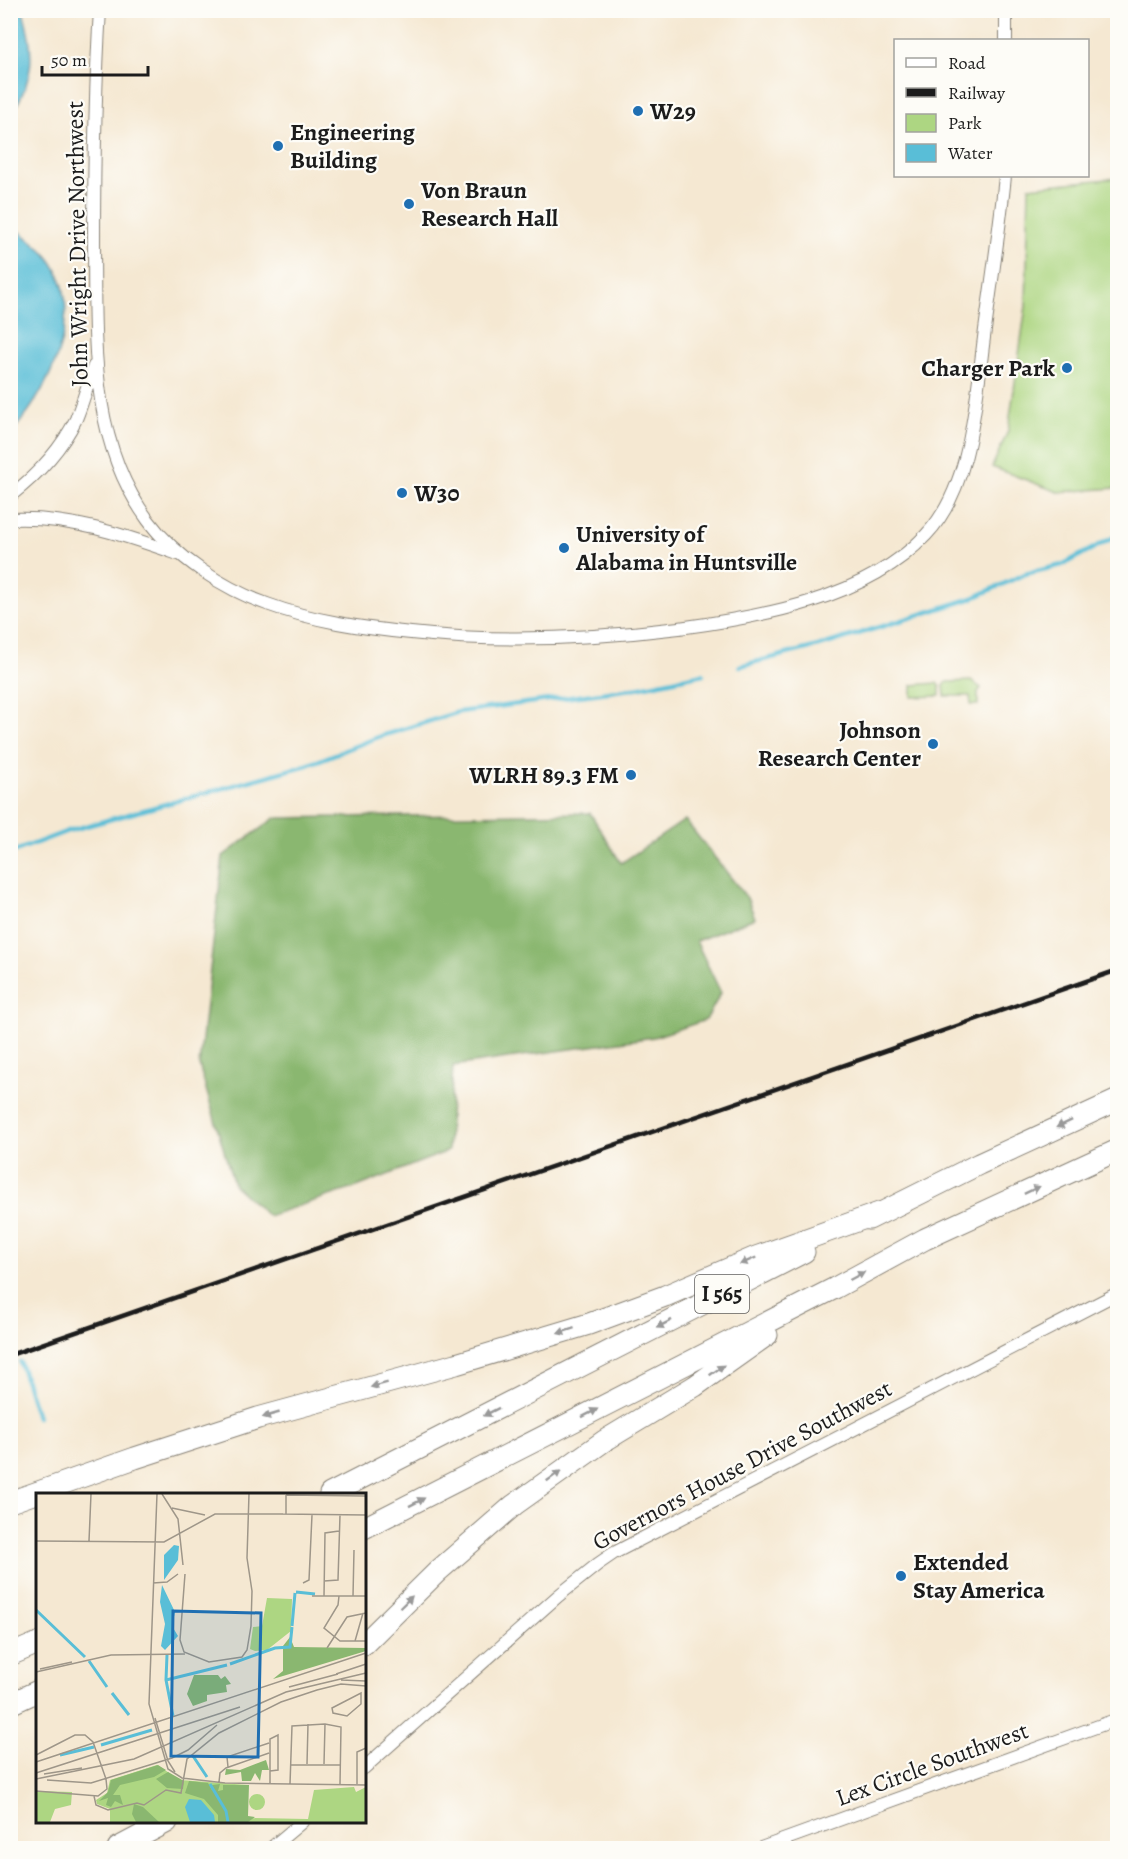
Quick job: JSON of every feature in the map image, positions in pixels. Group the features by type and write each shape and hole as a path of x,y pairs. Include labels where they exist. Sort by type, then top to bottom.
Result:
{"highway":[{"name":"I 565","path":"332,1493 882,1212 1118,1100"},
{"name":"I 565","path":"366,1527 834,1288 925,1239 1118,1150"},
{"path":"10,1502 135,1458 258,1419 467,1361 589,1324 665,1296 756,1257 882,1212"},
{"path":"366,1642 438,1571 514,1505 603,1441 695,1386 834,1288"},
{"path":"10,1655 36,1644"},
{"path":"10,1704 36,1692"},
{"path":"118,1848 163,1823"}],"street":[{"name":"John Wright Drive Northwest","path":"100,10 94,110 95,362 108,437 126,482 148,521 182,555 221,583 264,604 311,618 374,630 468,639 556,639 636,633 717,623 786,608 847,588 889,566 927,534 949,502 959,476 972,424 1005,177"},
{"path":"1006,10 1006,39"},
{"path":"10,496 33,478 56,452 75,419 95,362"},
{"path":"10,519 32,518 81,525 130,537 182,555"},
{"name":"Governors House Drive Southwest","path":"366,1766 566,1590 614,1553 1118,1293"},
{"name":"Lex Circle Southwest","path":"762,1848 1118,1719"},
{"path":"271,1848 301,1823"}],"green space":[{"name":"Charger Park","path":"1117,178 1117,488 1058,492 992,467 1008,431 1026,306 1029,187"},
{"path":"971,681 981,688 978,692 978,705 971,705 970,696 945,696 944,686 947,682"},
{"path":"937,683 940,687 940,696 912,697 912,685"},
{"path":"590,813 621,863 685,820 747,898 755,918 696,941 721,993 706,1020 654,1037 453,1066 448,1151 357,1187 268,1216 234,1185 199,1065 223,856 275,818"}],"water":[{"path":"11,10 23,11 31,52 29,76 25,89 11,115"},
{"path":"11,224 40,248 54,265 63,286 66,308 58,354 49,376 38,397 11,433"}],"waterway":[{"path":"740,666 826,644 973,598 1025,574 1062,565 1118,535"},
{"path":"10,853 68,831 307,765 381,736 459,712 631,689 703,674"},
{"path":"10,1330 15,1344"},
{"path":"20,1362 37,1417"}],"railway":[{"path":"10,1355 1118,970"}],"place":[{"name":"W29","path":"638,111"},
{"name":"Engineering Building","path":"278,146"},
{"name":"Von Braun Research Hall","path":"409,204"},
{"name":"Charger Park","path":"1067,368"},
{"name":"W30","path":"402,493"},
{"name":"University of Alabama in Huntsville","path":"564,548"},
{"name":"Johnson Research Center","path":"933,744"},
{"name":"WLRH 89.3 FM","path":"631,775"},
{"name":"Extended Stay America","path":"901,1576"}]}
